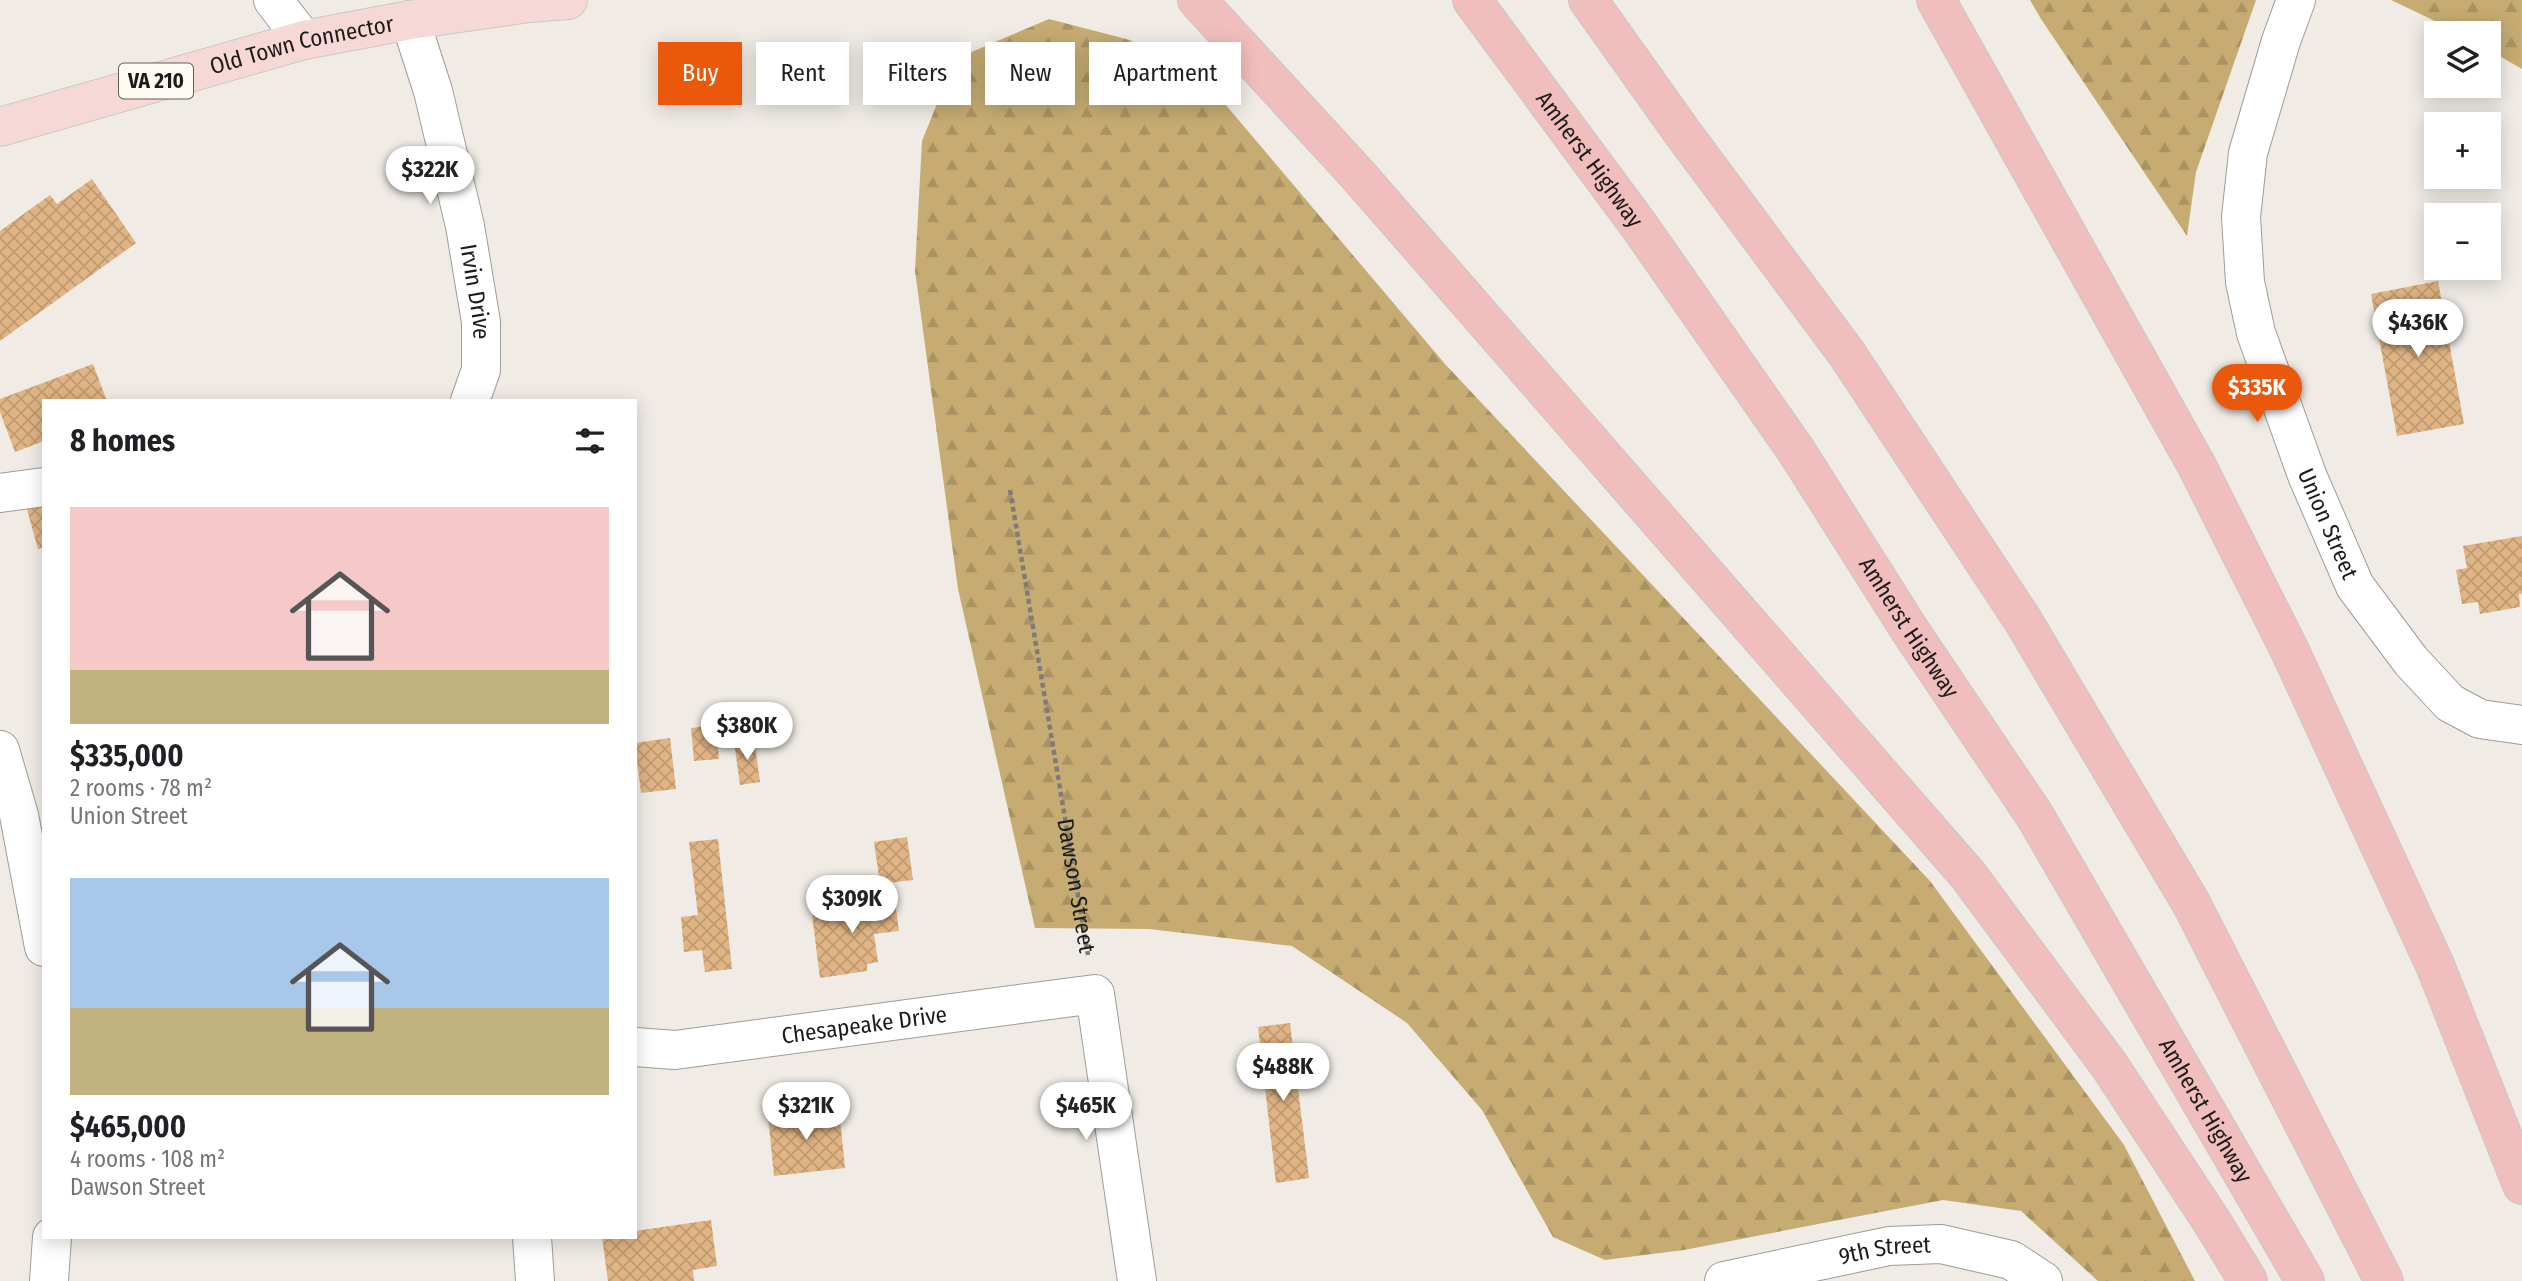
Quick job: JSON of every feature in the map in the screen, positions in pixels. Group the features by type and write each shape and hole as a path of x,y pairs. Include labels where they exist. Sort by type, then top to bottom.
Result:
{"highway":[{"path":"1197,0 1357,174 1968,875 2109,1065 2248,1281"},
{"name":"Amherst Highway","path":"1472,0 1640,226 1797,452 1911,632 2035,816 2305,1281"},
{"path":"1588,0 1847,354 2022,619 2191,902 2384,1281"},
{"path":"1936,0 2197,466 2284,639 2435,965 2522,1185"}],"main road":[{"name":"Old Town Connector","path":"0,127 304,40 410,20 568,0"}],"street":[{"path":"273,0 304,40"},
{"name":"Union Street","path":"2297,0 2281,41 2248,153 2241,217 2245,282 2256,333 2307,475 2356,586 2411,661 2450,703 2480,719 2522,725"},
{"name":"Irvin Drive","path":"410,20 433,91 465,226 481,322 481,370 471,399"},
{"path":"0,493 42,487"},
{"path":"0,750 19,815 42,936"},
{"path":"1095,994 1136,1281"},
{"name":"Chesapeake Drive","path":"637,1047 675,1049 1095,994"},
{"path":"49,1281 52,1239"},
{"path":"532,1239 535,1281"},
{"name":"9th Street","path":"1724,1281 1889,1246 1941,1244 2011,1260 2043,1281"}],"path":[{"name":"Dawson Street","path":"1010,490 1095,994"}],"green space":[{"path":"2030,0 2256,0 2196,172 2187,236 2041,19"},
{"path":"2391,0 2522,0 2522,69 2501,57 2501,21 2435,21"},
{"path":"1049,19 1130,40 1133,42 1089,42 1089,105 1226,105 1445,364 1930,881 2124,1145 2195,1281 2098,1281 2021,1211 1943,1200 1684,1250 1605,1260 1553,1237 1482,1110 1407,1023 1292,946 1149,929 1035,928 958,589 915,271 922,141 936,105 971,105 971,52 985,46 985,105 1075,105 1075,42 995,42"}],"building":[{"path":"92,179 136,243 0,341 0,231 50,195 57,204"},
{"path":"2438,281 2464,424 2397,436 2371,294"},
{"path":"93,364 106,399 42,399 42,442 15,452 0,412 0,399"},
{"path":"42,498 42,548 38,549 25,502"},
{"path":"2522,536 2520,607 2480,614 2478,602 2462,604 2456,570 2467,568 2463,546"},
{"path":"716,725 719,759 694,761 691,728"},
{"path":"670,738 676,789 641,793 637,743"},
{"path":"754,739 760,782 740,785 734,741"},
{"path":"907,837 913,880 880,884 874,842"},
{"path":"718,839 732,969 705,972 702,950 684,952 681,917 698,915 689,842"},
{"path":"886,891 888,910 896,909 899,931 874,934 878,962 867,964 867,971 820,978 812,915 851,910 850,896"},
{"path":"1290,1023 1309,1178 1276,1183 1258,1027"},
{"path":"839,1109 845,1168 774,1176 768,1116"},
{"path":"711,1220 717,1266 693,1270 694,1281 608,1281 602,1239 637,1239 637,1231"}]}
